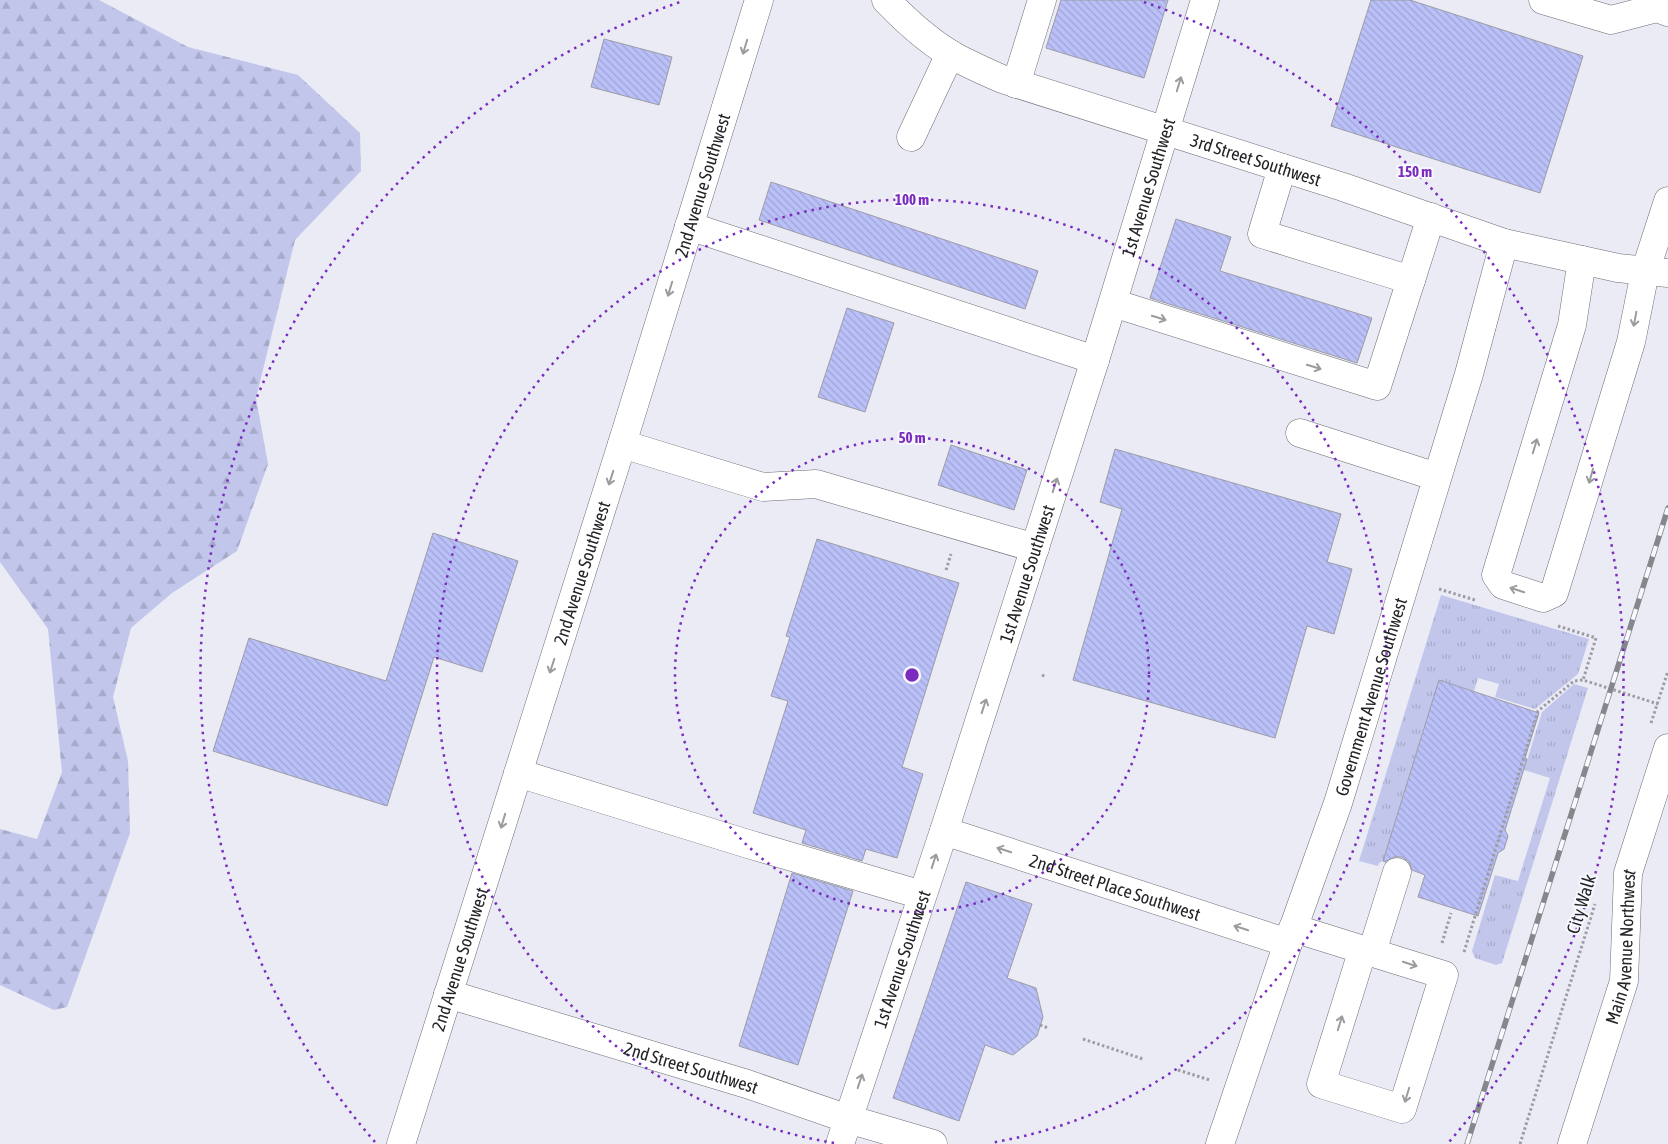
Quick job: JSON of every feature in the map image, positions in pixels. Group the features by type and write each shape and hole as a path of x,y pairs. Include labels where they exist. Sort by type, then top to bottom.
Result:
{"street":[{"name":"2nd Avenue Southwest","path":"401,1144 622,444 759,0"},
{"name":"3rd Street Southwest","path":"886,0 912,26 950,54 1016,84 1282,168 1504,243 1618,268 1657,272"},
{"path":"1016,84 1042,0"},
{"name":"1st Avenue Southwest","path":"840,1144 944,831 1095,360 1205,0"},
{"path":"1543,0 1611,20 1661,7"},
{"path":"911,137 950,54"},
{"path":"1282,168 1262,234 1410,280"},
{"path":"1582,260 1572,325 1496,575 1503,586 1543,598 1554,593 1630,342 1657,272 1668,201"},
{"path":"1112,303 1377,386 1431,217"},
{"path":"689,226 1095,360"},
{"name":"Government Avenue Southwest","path":"1220,1144 1290,936 1338,804 1469,374 1504,243"},
{"path":"1300,433 1437,477"},
{"path":"622,444 763,487 816,484 1035,548"},
{"name":"Main Avenue Northwest","path":"1572,1144 1624,981 1628,873 1658,740"},
{"path":"518,773 922,895"},
{"name":"2nd Street Place Southwest","path":"944,831 1290,936 1368,950"},
{"path":"1368,950 1444,975 1402,1109 1321,1084 1368,950 1397,872"},
{"name":"2nd Street Southwest","path":"448,994 747,1084 848,1119 932,1144"}],"path":[{"path":"1577,632 1596,638 1583,680"},
{"path":"1658,740 1658,704 1668,671"},
{"path":"1042,675 1046,676"},
{"path":"1474,920 1538,711 1574,680 1583,680 1658,704"},
{"name":"City Walk","path":"1520,1144 1596,901"},
{"path":"1040,1026 1048,1028"},
{"path":"1083,1039 1143,1058"},
{"path":"1178,1070 1210,1080"}],"green space":[{"path":"0,0 99,0 188,47 298,75 360,133 361,171 295,240 256,398 268,464 237,551 172,593 131,628 113,697 128,761 130,833 67,1007 54,1010 0,985 0,829 37,839 62,772 48,629 0,562"},
{"path":"1441,595 1589,639 1578,674 1535,709 1495,697 1499,684 1478,678 1474,691 1439,680 1383,861 1378,866 1359,861"},
{"path":"1574,684 1588,688 1502,963 1496,965 1475,958 1472,951 1495,875 1518,881 1550,778 1524,770 1542,712"}],"building":[{"path":"1061,0 1168,0 1144,78 1046,48"},
{"path":"1371,0 1410,0 1583,56 1540,193 1331,126"},
{"path":"604,39 672,57 659,105 591,87"},
{"path":"771,182 1038,271 1025,309 759,220"},
{"path":"1176,219 1231,237 1220,271 1372,318 1357,363 1150,298"},
{"path":"847,308 894,323 865,412 818,397"},
{"path":"951,445 1027,470 1014,510 938,485"},
{"path":"1115,449 1341,514 1327,562 1352,569 1334,634 1307,626 1275,738 1073,680 1122,509 1100,502"},
{"path":"433,533 518,561 482,672 434,657 387,806 213,751 249,638 386,681"},
{"path":"817,539 959,583 902,767 923,774 897,858 866,849 862,861 802,843 806,830 753,813 788,701 771,696 790,637 786,636"},
{"path":"1439,680 1539,713 1505,830 1508,836 1504,849 1498,853 1478,916 1418,897 1425,875 1412,870 1409,862 1402,857 1394,857 1385,862 1383,861"},
{"path":"792,873 853,891 798,1065 739,1046"},
{"path":"966,882 1032,904 1007,978 1036,988 1043,1017 1037,1036 1013,1055 985,1045 959,1121 893,1098"}],"railway":[{"path":"1467,1144 1668,508"}]}
